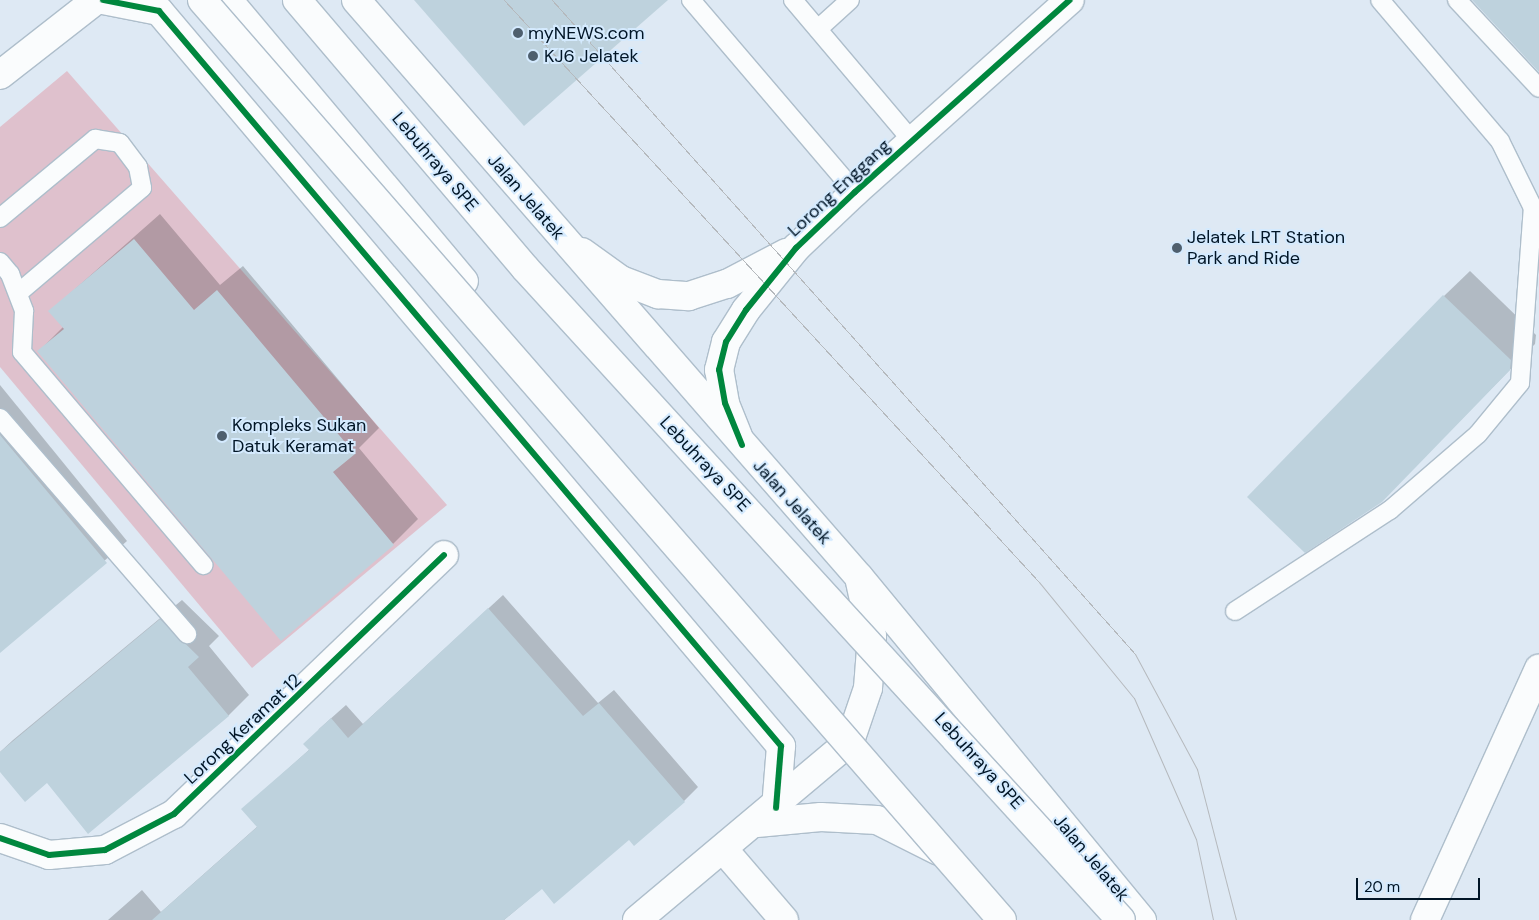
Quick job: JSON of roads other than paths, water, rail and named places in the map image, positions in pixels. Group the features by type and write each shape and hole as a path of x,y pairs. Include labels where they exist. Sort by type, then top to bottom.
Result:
{"main road":[{"path":"0,74 96,0"},
{"path":"103,0 159,11 781,746 767,815"},
{"path":"202,0 472,316 982,920"},
{"path":"228,0 850,741 953,859 1001,920"},
{"name":"Lebuhraya SPE","path":"297,0 525,268 1010,795 1121,920"},
{"name":"Jalan Jelatek","path":"356,0 859,577 1142,920"},
{"name":"Lorong Enggang","path":"742,445 725,403 719,370 726,342 796,248 855,192 1070,0"},
{"name":"Lorong Enggang","path":"561,236 621,280 658,294 689,296 727,284 796,248"},
{"path":"472,316 1001,920"},
{"name":"Lorong Keramat 12","path":"0,838 49,855 105,850 174,814 444,555"},
{"path":"637,920 767,815 850,741 868,688 872,636 859,577"},
{"path":"1424,920 1539,670"},
{"path":"1010,795 1131,920"},
{"path":"767,815 877,820 912,834 953,859"},
{"path":"724,850 784,920"}],"lane":[{"path":"690,0 855,192"},
{"path":"792,0 818,28 912,141"},
{"path":"818,28 850,0"},
{"path":"1235,611 1390,510 1478,434 1520,383 1533,208 1500,141 1380,0"},
{"path":"1457,0 1539,88"},
{"path":"0,218 95,139 120,143 138,167 142,188 18,293"},
{"path":"0,262 18,293 24,312 22,352 203,565"},
{"path":"0,418 187,634"}],"tram line":[{"path":"504,0 1039,582 1134,698 1196,839 1213,920"},
{"path":"552,0 1135,654 1197,769 1236,920"}],"place":[{"name":"myNEWS.com","path":"518,33"},
{"name":"KJ6 Jelatek","path":"533,56"},
{"name":"Jelatek LRT Station Park and Ride","path":"1177,248"},
{"name":"Kompleks Sukan Datuk Keramat","path":"222,436"}]}
